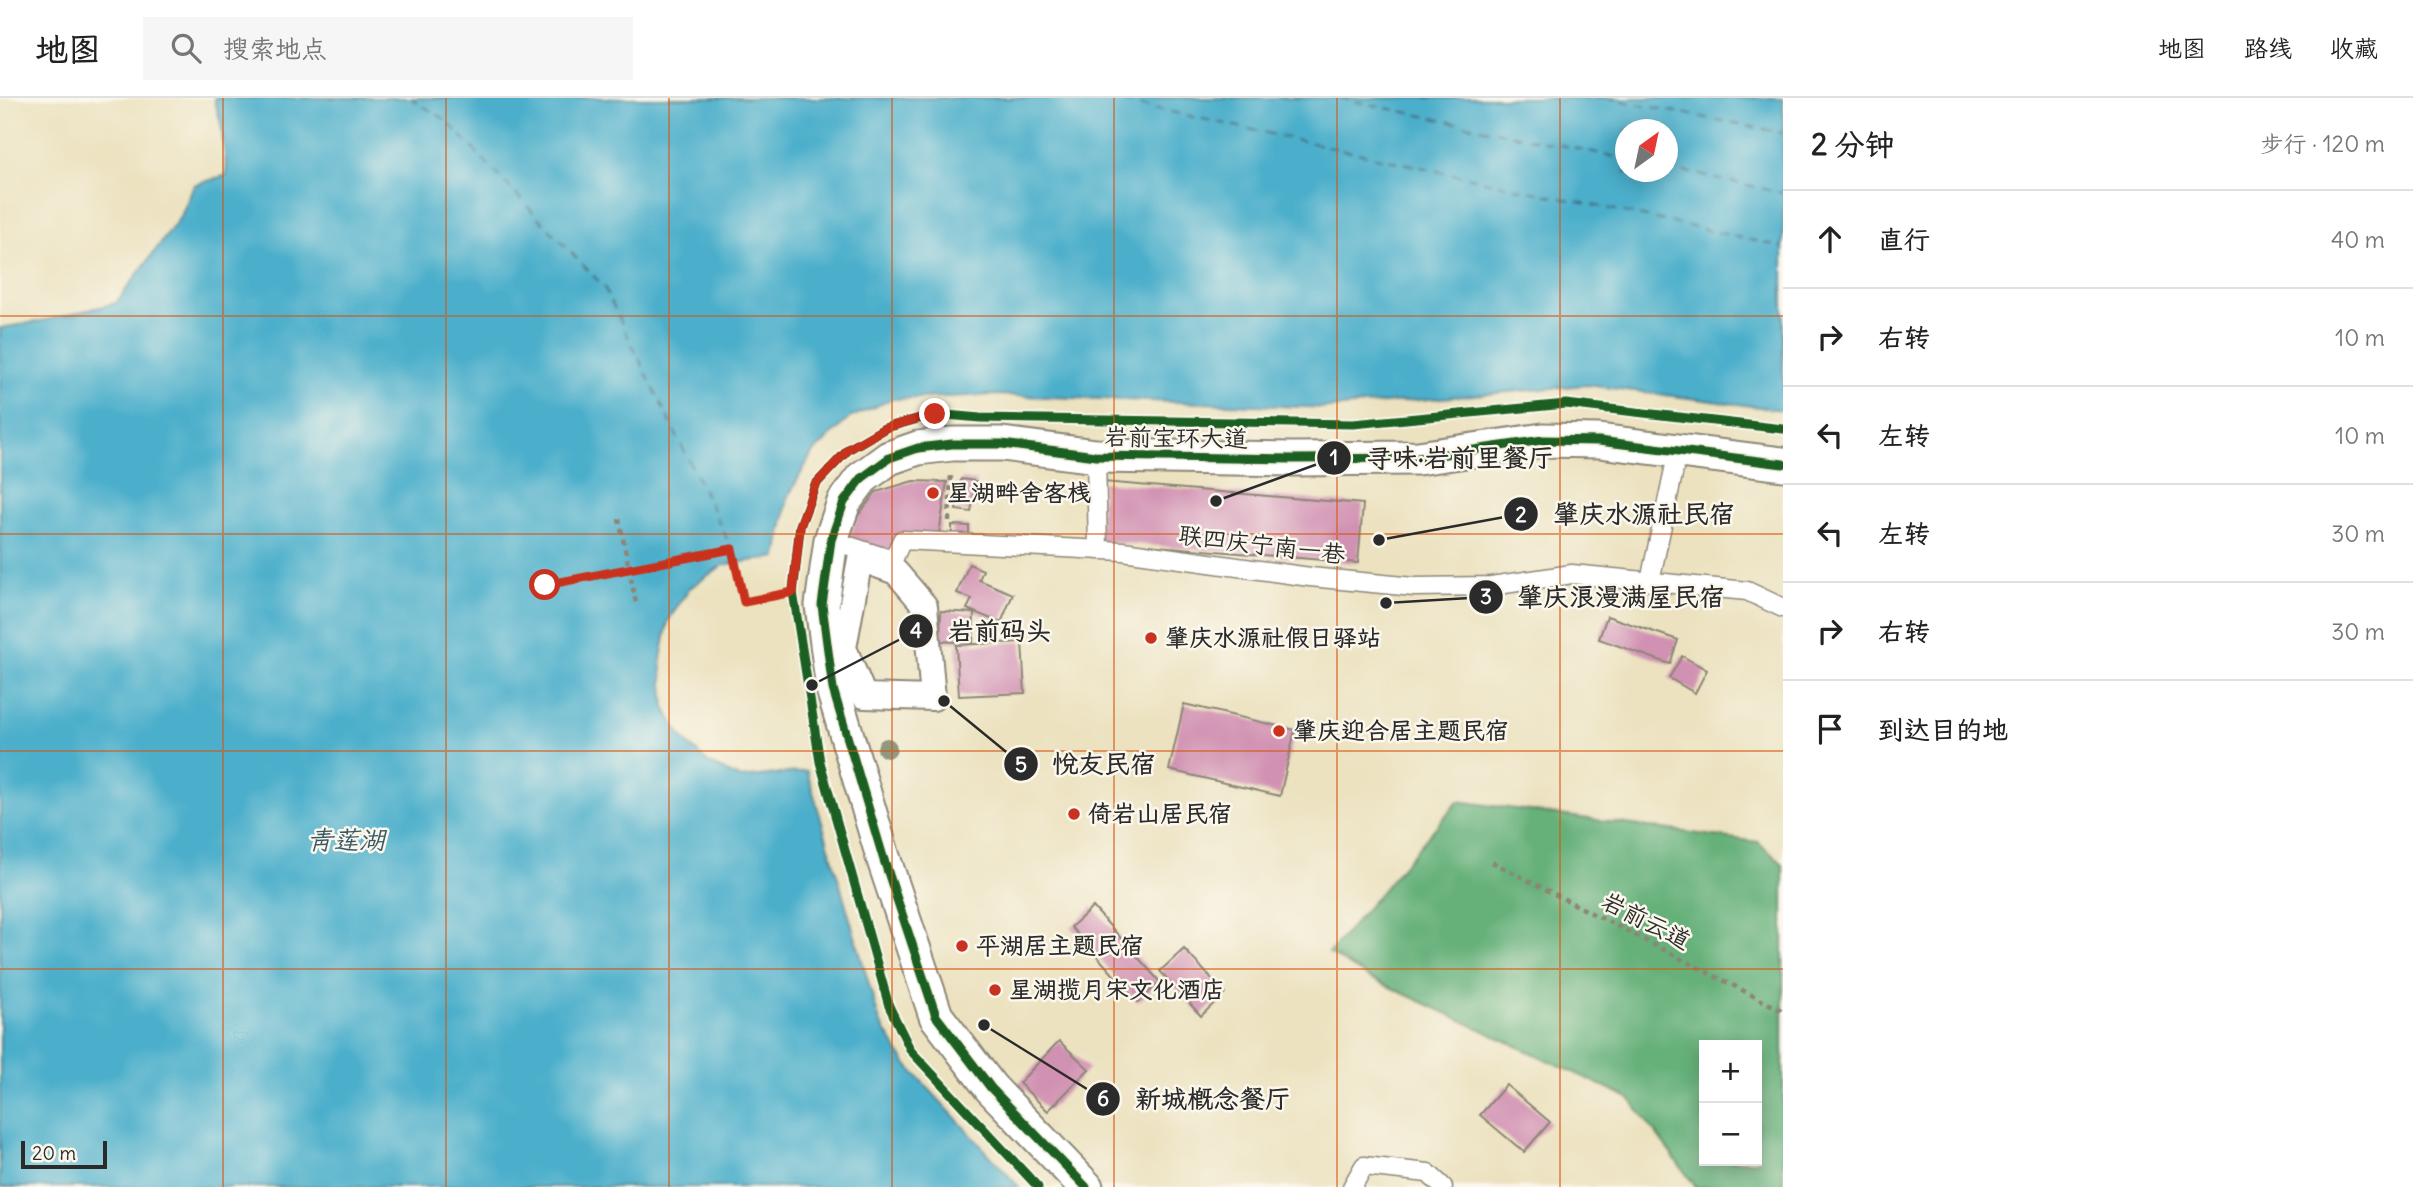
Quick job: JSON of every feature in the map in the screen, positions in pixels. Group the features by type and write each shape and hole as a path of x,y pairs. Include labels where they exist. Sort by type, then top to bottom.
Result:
{"street":[{"name":"岩前宝环大道","path":"1086,1187 991,1088 936,1016 883,857 833,688 822,605 831,540 844,502 862,478 889,458 918,448 952,444 1002,444 1096,456 1418,458 1543,440 1599,441 1783,464"},
{"path":"860,559 896,572 925,606 933,698 864,696 844,648 860,559"}],"lane":[{"path":"1650,581 1678,451"},
{"path":"1096,456 1098,550"},
{"name":"联四庆宁南一巷","path":"831,540 893,560 902,540 1123,551 1310,577 1414,587 1491,586 1572,574 1747,591 1783,608"},
{"path":"1352,1187 1364,1166 1427,1173 1443,1187"}],"path":[{"path":"948,543 952,444"},
{"path":"619,519 636,603"},
{"path":"545,585 732,549 744,602 793,592"},
{"path":"794,578 795,605"}],"green space":[{"path":"1458,801 1758,842 1783,864 1783,1187 1696,1187 1629,1098 1368,977 1329,953"}],"water":[{"name":"青莲湖","path":"214,98 1783,98 1783,410 1587,385 1330,408 995,395 892,399 849,418 811,455 788,497 777,557 723,565 690,588 668,621 661,659 665,708 681,737 708,763 739,778 807,771 880,1022 907,1065 1019,1187 0,1187 0,328 116,303 181,216 194,185 227,175 221,124"}],"building":[{"path":"961,479 976,481 971,512 956,510"},
{"path":"913,481 947,482 939,534 892,556 849,537 858,516 876,492"},
{"path":"1103,482 1363,504 1358,563 1098,541"},
{"path":"952,525 969,526 969,538 952,538"},
{"path":"969,564 983,570 979,580 1013,594 1001,623 967,609 972,599 957,593"},
{"path":"941,611 974,613 973,643 940,641"},
{"path":"1607,616 1678,640 1670,664 1599,639"},
{"path":"1022,642 1025,693 959,696 956,645"},
{"path":"1682,656 1707,670 1695,693 1669,678"},
{"path":"1184,704 1295,730 1280,796 1169,770"},
{"path":"1093,907 1160,982 1138,1002 1071,927"},
{"path":"1184,949 1225,993 1201,1016 1160,971"},
{"path":"1059,1041 1089,1069 1048,1111 1019,1083"},
{"path":"1506,1085 1550,1122 1524,1152 1480,1115"}],"ferry route":[{"path":"410,98 446,120 604,287 732,549"},
{"path":"1108,98 1783,247"},
{"path":"1339,98 1615,157"},
{"path":"1606,98 1783,133"},
{"path":"1678,170 1783,193"}],"cycle path":[{"path":"1038,1187 911,1051 889,1006 820,762 793,592 800,526 815,485 849,449 885,428 935,414 980,418 1353,424 1566,404 1783,429"},
{"path":"1086,1187 991,1088 936,1016 883,857 833,689 822,605 831,540 844,502 862,478 889,458 918,448 952,444 1002,444 1096,456 1293,459 1418,458 1543,440 1599,441 1783,464"}],"place":[{"name":"星湖畔舍客栈","path":"933,493"},
{"name":"寻味·岩前里餐厅","path":"1216,501"},
{"name":"肇庆水源社民宿","path":"1379,540"},
{"name":"肇庆浪漫满屋民宿","path":"1386,603"},
{"name":"肇庆水源社假日驿站","path":"1151,638"},
{"name":"岩前码头","path":"812,685"},
{"name":"悦友民宿","path":"944,701"},
{"name":"肇庆迎合居主题民宿","path":"1279,731"},
{"name":"倚岩山居民宿","path":"1074,814"},
{"name":"平湖居主题民宿","path":"962,946"},
{"name":"星湖揽月宋文化酒店","path":"995,990"},
{"name":"新城概念餐厅","path":"984,1025"}],"route":[{"path":"545,585 732,549 744,602 793,592 800,526 815,485 849,449 885,428 935,414"}]}
